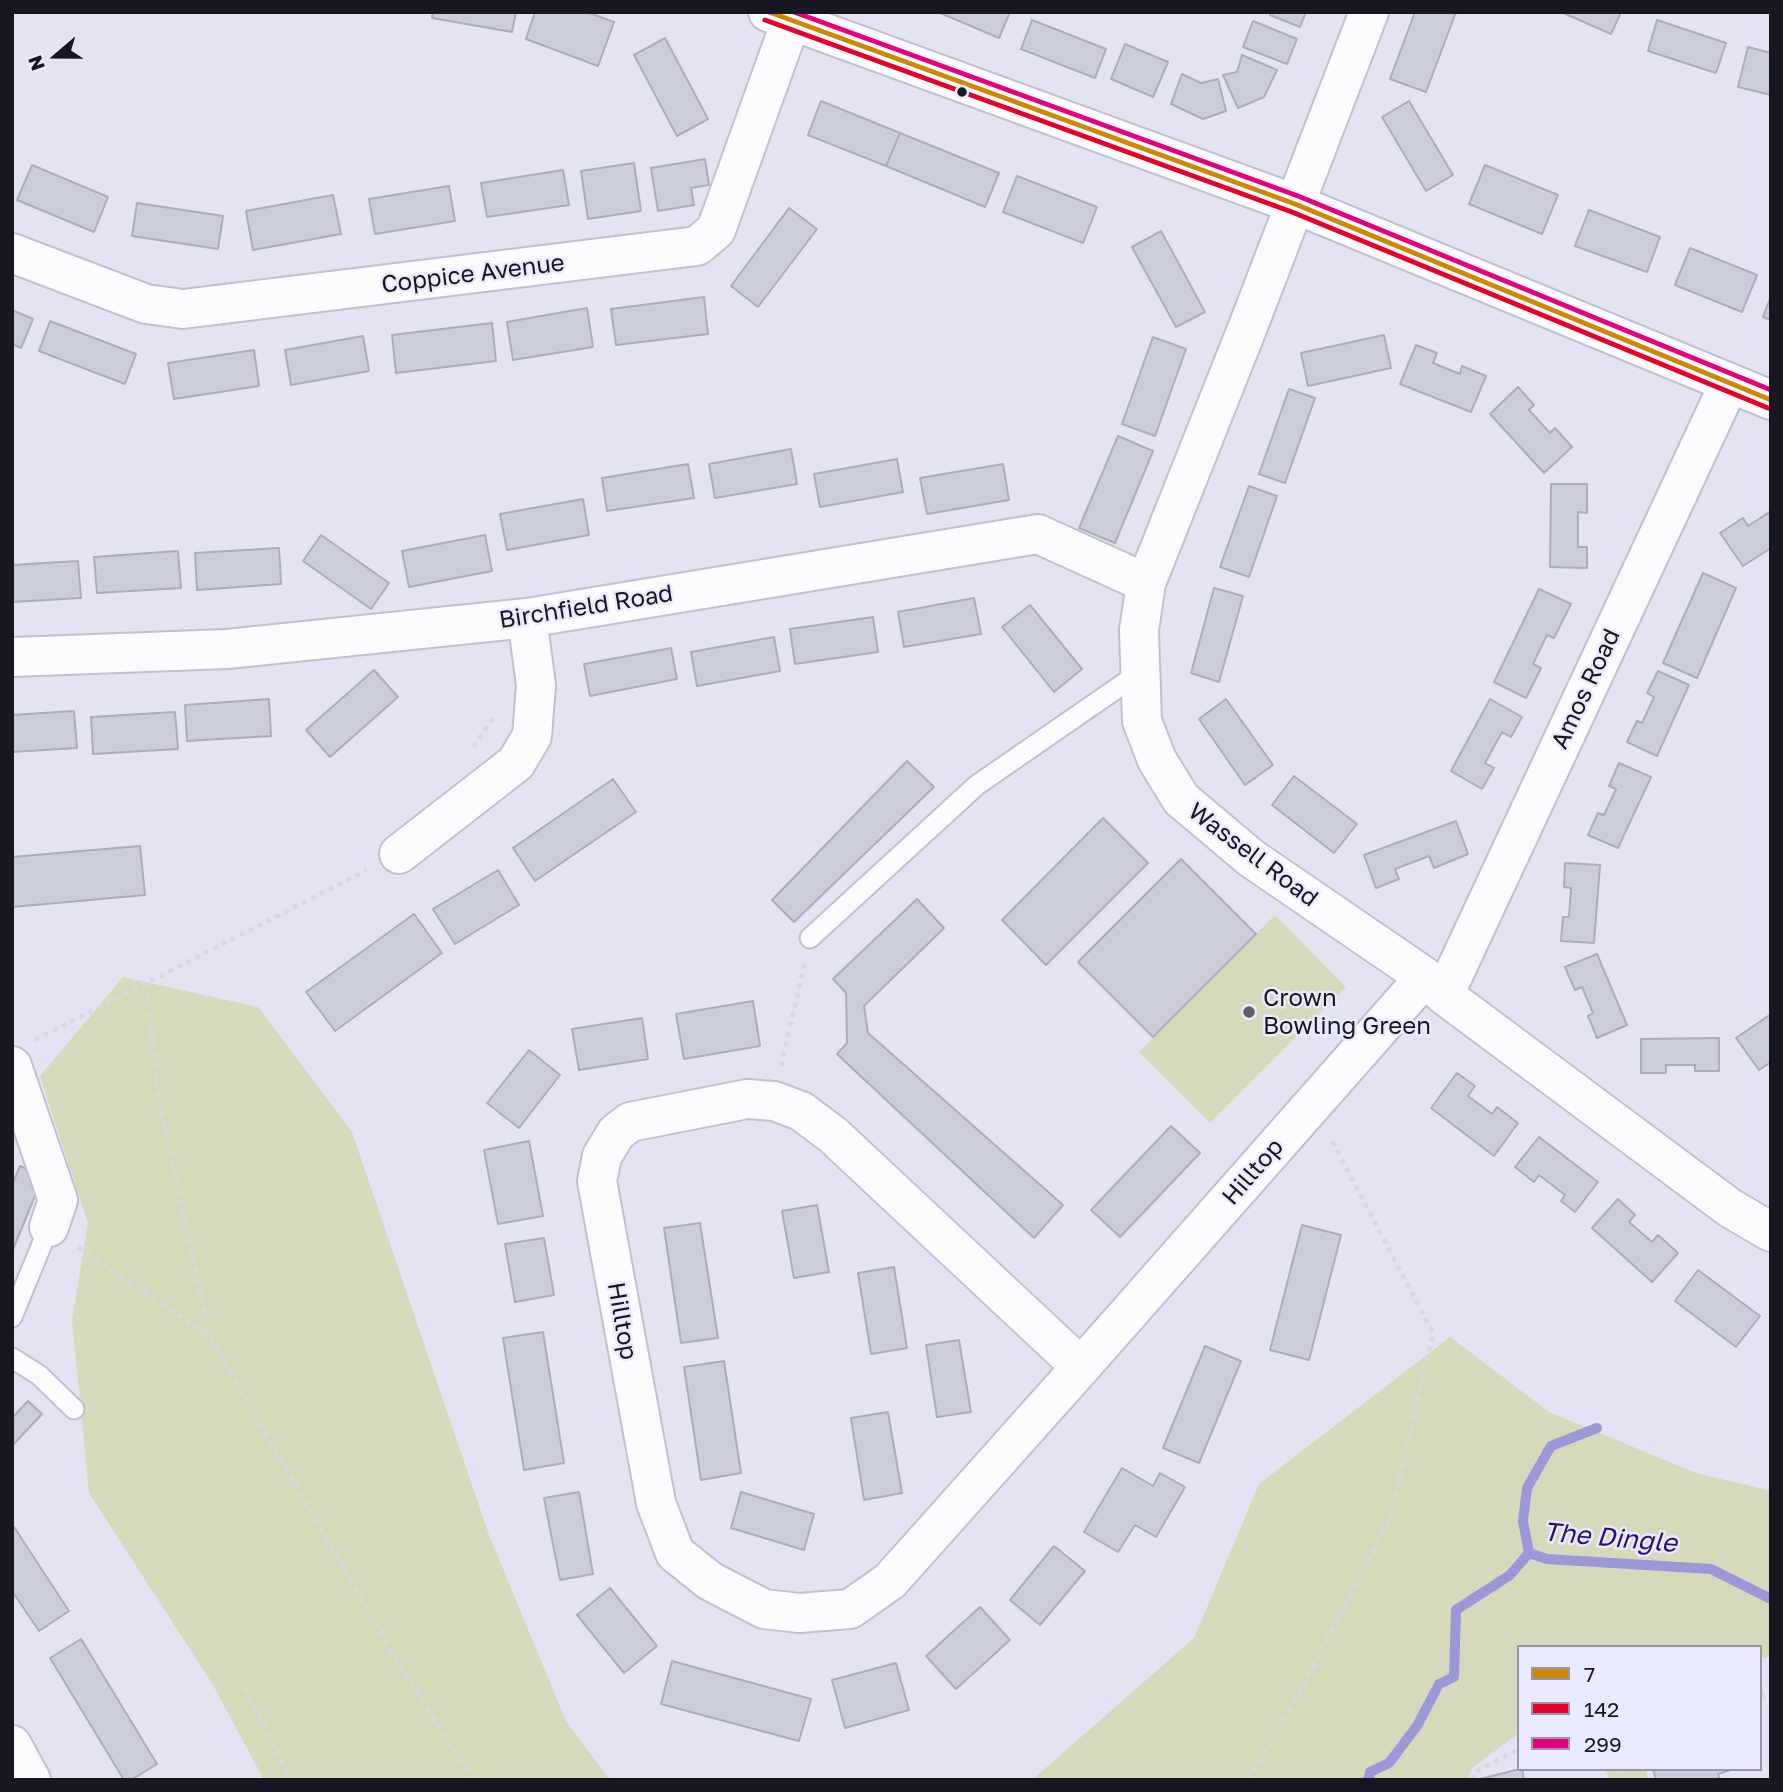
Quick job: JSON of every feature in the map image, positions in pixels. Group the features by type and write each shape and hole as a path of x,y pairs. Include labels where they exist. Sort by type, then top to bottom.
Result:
{"street":[{"name":"Wassell Road","path":"1369,12 1146,583 1139,630 1142,721 1157,760 1181,799 1251,858 1434,986 1730,1208 1771,1232"},
{"path":"779,17 1295,204 1771,400"},
{"name":"Coppice Avenue","path":"12,253 146,304 183,309 697,246 716,230 779,17"},
{"name":"Amos Road","path":"1434,986 1729,384"},
{"name":"Birchfield Road","path":"12,657 227,649 527,618 1038,534 1146,583"},
{"path":"399,854 516,763 532,736 536,685 527,618"},
{"name":"Hilltop","path":"1081,1367 833,1135 801,1111 774,1101 747,1099 630,1122 615,1133 602,1156 597,1181 651,1476 656,1503 675,1553 710,1581 764,1609 799,1613 850,1609 890,1581 1081,1367 1313,1104 1434,986"},
{"path":"18,1055 58,1200 49,1227"},
{"path":"12,1745 31,1780"}],"lane":[{"path":"810,938 976,785 1139,673"},
{"path":"12,1317 49,1227"},
{"path":"12,1358 39,1376 74,1409"}],"path":[{"path":"470,752 501,707"},
{"path":"18,1055 147,983 399,854"},
{"path":"774,1101 810,938"},
{"path":"147,983 157,1090 210,1337 403,1671 474,1780"},
{"path":"1247,1780 1289,1712 1390,1519 1433,1333 1313,1104"},
{"path":"49,1227 210,1337"},
{"path":"245,1688 291,1780"},
{"path":"1472,1780 1475,1772 1517,1750"}],"green space":[{"name":"Crown Bowling Green","path":"1275,915 1346,987 1210,1123 1139,1052"},
{"path":"123,977 258,1007 352,1132 489,1535 566,1721 610,1780 264,1780 213,1685 89,1493 72,1321 88,1223 40,1076"},
{"path":"1450,1337 1549,1412 1696,1473 1771,1491 1771,1657 1762,1658 1762,1645 1517,1645 1517,1734 1472,1768 1467,1780 1032,1780 1194,1638 1259,1484"},
{"path":"1607,1771 1646,1771 1648,1780 1609,1780"}],"building":[{"path":"433,12 516,12 512,32 432,18"},
{"path":"535,12 587,12 614,22 598,66 526,39"},
{"path":"938,12 1010,12 999,38"},
{"path":"1271,12 1306,12 1300,27 1270,15"},
{"path":"1415,12 1456,12 1426,92 1390,79"},
{"path":"1561,12 1621,12 1611,34"},
{"path":"1032,20 1106,49 1095,78 1021,49"},
{"path":"1657,20 1726,43 1716,73 1648,51"},
{"path":"1253,21 1297,39 1287,64 1243,47"},
{"path":"665,38 708,119 677,136 634,55"},
{"path":"1125,44 1168,62 1153,97 1111,79"},
{"path":"1748,47 1771,53 1771,95 1738,87"},
{"path":"1242,55 1277,70 1264,97 1238,108 1223,75 1237,72"},
{"path":"1182,74 1201,83 1218,79 1226,111 1203,119 1171,104"},
{"path":"821,101 900,133 886,166 808,135"},
{"path":"1409,101 1453,175 1426,191 1382,117"},
{"path":"900,133 999,173 985,207 886,166"},
{"path":"705,159 709,185 691,188 694,205 658,211 651,168"},
{"path":"634,163 641,211 588,219 581,171"},
{"path":"32,165 108,197 94,232 17,200"},
{"path":"1485,165 1558,195 1542,234 1469,204"},
{"path":"563,170 569,205 487,217 481,183"},
{"path":"1017,176 1097,207 1083,243 1003,212"},
{"path":"449,186 455,221 375,234 369,199"},
{"path":"333,195 341,234 253,250 246,211"},
{"path":"137,203 223,216 218,249 132,236"},
{"path":"789,208 817,229 758,307 731,286"},
{"path":"1589,210 1660,237 1647,272 1575,246"},
{"path":"1161,231 1205,312 1176,327 1132,247"},
{"path":"1690,248 1757,275 1742,312 1675,285"},
{"path":"1771,296 1771,320 1763,317"},
{"path":"704,297 708,334 616,345 611,309"},
{"path":"587,308 593,347 513,360 507,322"},
{"path":"12,310 33,319 21,348 12,344"},
{"path":"50,321 136,354 125,384 39,351"},
{"path":"492,323 496,361 396,373 392,335"},
{"path":"1384,335 1391,368 1308,386 1301,353"},
{"path":"363,336 369,371 291,385 285,350"},
{"path":"1153,337 1186,349 1155,436 1122,424"},
{"path":"1416,345 1437,353 1433,363 1460,374 1462,366 1486,376 1471,412 1400,384"},
{"path":"254,350 259,386 174,399 168,363"},
{"path":"1518,387 1534,405 1529,410 1550,433 1555,428 1572,447 1544,473 1490,414"},
{"path":"1289,389 1315,398 1285,483 1259,474"},
{"path":"1118,436 1153,451 1115,543 1079,528"},
{"path":"791,449 797,484 715,498 709,464"},
{"path":"897,459 903,492 820,507 814,474"},
{"path":"688,464 694,498 607,511 602,478"},
{"path":"1003,464 1009,500 927,514 920,478"},
{"path":"1551,484 1587,484 1587,513 1578,512 1578,547 1587,547 1587,568 1550,567"},
{"path":"1249,486 1277,496 1249,577 1220,567"},
{"path":"583,499 589,535 507,550 500,514"},
{"path":"1771,511 1771,548 1743,566 1720,533 1743,518 1748,526"},
{"path":"321,535 389,583 371,609 303,561"},
{"path":"485,535 492,571 409,587 402,551"},
{"path":"279,548 281,584 197,590 195,553"},
{"path":"178,551 181,588 97,593 94,557"},
{"path":"78,561 81,598 12,602 12,565"},
{"path":"1703,573 1736,588 1697,678 1663,663"},
{"path":"1214,588 1243,596 1219,682 1191,673"},
{"path":"1539,589 1571,604 1554,638 1547,635 1533,664 1541,668 1526,698 1494,682"},
{"path":"974,598 981,634 904,647 898,612"},
{"path":"1030,605 1082,669 1054,692 1002,627"},
{"path":"873,617 878,652 795,664 790,629"},
{"path":"774,637 780,671 697,686 691,652"},
{"path":"671,648 677,679 590,696 584,664"},
{"path":"374,670 398,697 330,757 306,730"},
{"path":"1658,671 1689,685 1657,756 1627,742 1637,721 1642,723 1654,697 1647,693"},
{"path":"269,699 271,736 187,741 185,705"},
{"path":"1226,699 1273,765 1245,785 1199,719"},
{"path":"1490,699 1522,717 1511,737 1502,732 1485,763 1494,768 1482,789 1451,771"},
{"path":"74,711 77,748 12,752 12,715"},
{"path":"175,712 178,749 93,754 91,717"},
{"path":"907,761 934,787 794,922 772,900"},
{"path":"1619,763 1651,777 1618,848 1588,835 1598,813 1604,815 1616,789 1609,786"},
{"path":"1294,776 1357,824 1334,853 1272,805"},
{"path":"613,779 636,812 535,881 513,848"},
{"path":"1103,818 1148,863 1046,965 1002,920"},
{"path":"1456,821 1468,854 1434,868 1429,856 1395,869 1399,879 1376,888 1364,855"},
{"path":"140,846 145,895 12,907 12,857"},
{"path":"1181,859 1256,934 1153,1037 1078,962"},
{"path":"1565,863 1600,865 1594,943 1561,941 1563,917 1569,917 1571,888 1564,887"},
{"path":"498,870 519,905 455,944 433,909"},
{"path":"917,899 944,928 864,1006 868,1033 1063,1205 1034,1238 837,1054 847,1043 846,993 833,979"},
{"path":"414,914 442,953 335,1031 306,992"},
{"path":"1597,954 1627,1025 1597,1038 1588,1016 1593,1013 1582,987 1575,990 1565,967"},
{"path":"753,1001 760,1046 684,1059 676,1014"},
{"path":"1771,1014 1771,1062 1759,1070 1736,1038"},
{"path":"642,1018 648,1059 579,1070 572,1029"},
{"path":"1719,1038 1719,1071 1695,1071 1695,1065 1666,1065 1666,1073 1641,1073 1641,1039"},
{"path":"529,1050 560,1075 519,1128 487,1103"},
{"path":"1457,1073 1475,1086 1468,1096 1492,1114 1497,1107 1518,1123 1494,1156 1431,1108"},
{"path":"1171,1126 1200,1153 1120,1237 1091,1210"},
{"path":"1539,1137 1598,1182 1575,1212 1561,1201 1565,1195 1539,1175 1534,1182 1515,1167"},
{"path":"529,1141 543,1216 498,1224 484,1150"},
{"path":"20,1166 43,1176 12,1252 12,1185"},
{"path":"1618,1199 1635,1215 1629,1222 1652,1242 1658,1235 1678,1253 1652,1282 1592,1228"},
{"path":"817,1205 829,1272 794,1278 782,1211"},
{"path":"700,1223 718,1338 681,1343 664,1228"},
{"path":"1302,1225 1341,1235 1309,1360 1270,1350"},
{"path":"544,1238 554,1295 515,1302 505,1244"},
{"path":"894,1267 907,1348 871,1354 858,1273"},
{"path":"1698,1270 1760,1316 1736,1347 1675,1301"},
{"path":"543,1332 564,1463 524,1470 503,1338"},
{"path":"959,1340 971,1412 937,1417 926,1345"},
{"path":"1205,1346 1241,1361 1199,1463 1163,1448"},
{"path":"724,1361 741,1473 701,1480 684,1367"},
{"path":"28,1401 42,1414 12,1446 12,1418"},
{"path":"888,1412 902,1493 864,1500 851,1418"},
{"path":"1122,1468 1153,1486 1160,1473 1185,1487 1156,1537 1135,1525 1118,1552 1084,1532"},
{"path":"579,1492 593,1574 560,1580 544,1498"},
{"path":"741,1492 814,1514 804,1550 731,1528"},
{"path":"12,1524 69,1611 39,1631 12,1591"},
{"path":"1054,1546 1085,1571 1040,1625 1010,1600"},
{"path":"610,1588 657,1646 624,1673 577,1615"},
{"path":"980,1607 1010,1640 956,1689 926,1656"},
{"path":"81,1639 157,1764 131,1780 124,1780 50,1658"},
{"path":"672,1661 811,1699 799,1741 661,1704"},
{"path":"896,1663 909,1710 845,1728 832,1680"},
{"path":"1517,1770 1522,1771 1524,1780 1476,1780"},
{"path":"1654,1771 1728,1771 1718,1774 1720,1780 1656,1780"}],"waterway":[{"path":"1529,1553 1523,1521 1527,1488 1551,1446 1597,1428"},
{"name":"The Dingle","path":"1368,1780 1370,1772 1389,1763 1417,1726 1439,1684 1454,1677 1456,1610 1510,1575 1529,1553 1547,1559 1711,1569 1771,1599"}],"transit line":[{"name":"7","path":"769,12 1295,204 1771,400"},
{"name":"299","path":"794,12 1298,196 1771,390"},
{"name":"142","path":"765,20 1292,212 1768,408"}],"place":[{"name":"Crown Bowling Green","path":"1249,1012"}]}
